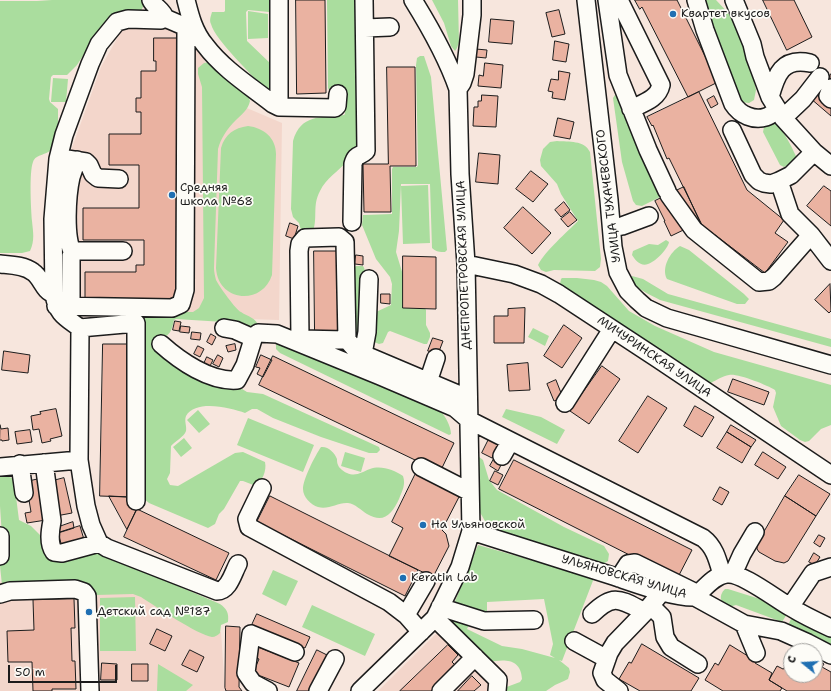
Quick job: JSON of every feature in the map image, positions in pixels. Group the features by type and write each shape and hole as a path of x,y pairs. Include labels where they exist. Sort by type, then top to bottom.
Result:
{"street":[{"path":"151,0 153,4 164,13 165,18"},
{"path":"186,0 191,19 197,34 204,45 220,62 273,104 279,107 335,108 337,106 338,94"},
{"path":"279,0 279,107"},
{"path":"352,222 354,158 366,151 364,0"},
{"path":"413,0 433,31 451,67 458,89"},
{"name":"ДНЕПРОПЕТРОВСКАЯ УЛИЦА","path":"439,617 460,567 471,531 469,420 467,398 466,264 460,174 458,89 465,74 472,15 472,0"},
{"name":"УЛИЦА ТУХАЧЕВСКОГО","path":"586,0 613,247 618,272 628,291 646,308 667,318 831,365"},
{"path":"607,0 618,75 648,150 668,193 694,230 759,282 769,281 774,277 811,235"},
{"path":"619,0 661,85 656,96 631,109"},
{"path":"696,0 708,38 736,109 748,117 767,117 777,109 803,99 825,82 829,90 828,96 831,99"},
{"path":"734,0 752,44 755,57 777,109 814,152 831,166"},
{"path":"0,264 28,268 35,273 50,293 60,302 172,308 181,304 184,298 185,290 186,27 165,18 161,20 128,19 117,22 111,28 99,44 90,64 64,135 58,159 53,219 60,302 62,314 80,328 136,323 136,501"},
{"path":"365,28 390,27"},
{"path":"777,109 778,73 785,66 795,61 810,63"},
{"path":"732,130 753,175 759,181 764,183 771,184 779,182 791,175 814,152"},
{"path":"58,159 86,162 95,177 119,179"},
{"path":"73,253 70,248 67,235 68,195 71,177 77,160"},
{"path":"779,182 790,214 811,235 831,261"},
{"path":"612,228 649,216"},
{"path":"300,341 300,244 305,238 339,237 345,242 347,340 356,350 363,354 467,398"},
{"path":"73,253 123,251"},
{"path":"60,302 73,253"},
{"name":"МИЧУРИНСКАЯ УЛИЦА","path":"466,264 514,274 541,284 612,329 831,475"},
{"path":"363,354 367,332 369,280"},
{"path":"80,328 79,460 86,506 91,525 99,543 107,548 217,591 225,589 238,564"},
{"path":"224,328 235,330 253,338"},
{"path":"565,402 612,329"},
{"path":"161,344 175,356 210,375 230,380 237,380 247,359 253,338 258,333 264,332 277,334 300,341 455,408 506,449 631,501 703,538 712,548 728,574 747,580 790,607 828,622"},
{"path":"300,341 347,340"},
{"path":"428,382 436,358"},
{"path":"0,467 20,464 79,460"},
{"path":"44,463 52,522 50,539 54,552 62,553 99,543"},
{"path":"20,464 24,493"},
{"path":"421,467 470,492"},
{"path":"262,488 247,519 249,527 389,602 406,615 421,632"},
{"name":"УЛЬЯНОВСКАЯ УЛИЦА","path":"471,531 664,592 688,597 697,596 712,581 728,574"},
{"path":"728,574 755,532"},
{"path":"0,536 0,556"},
{"path":"619,578 628,564 635,563 697,596 744,624 781,631 831,655"},
{"path":"790,607 813,573 831,567"},
{"path":"406,615 426,581"},
{"path":"0,593 10,591 75,589 84,592 87,596 90,691"},
{"path":"619,691 605,680 602,673 607,659 615,643 648,609 660,594 664,592"},
{"path":"592,614 606,602 614,599 648,609 662,616 665,637 671,647 698,664"},
{"path":"439,617 498,680 497,691"},
{"path":"374,691 439,617"},
{"path":"360,691 421,632 439,617 484,621 534,620"},
{"path":"744,624 756,653"},
{"path":"268,691 253,684 246,673 251,634 295,652"},
{"path":"574,641 607,659"},
{"path":"441,691 475,657"},
{"path":"318,691 335,659"}],"shaded area":[{"name":"Средняя школа №68","path":"149,26 194,30 212,83 228,100 282,123 279,320 63,313 61,259 68,159 101,67 123,28"},
{"name":"Детский сад №187","path":"3,580 136,591 221,632 225,691 0,691 0,583"},
{"path":"442,628 496,691 378,691"}],"green space":[{"path":"144,0 140,12 114,16 105,22 77,65 67,75 53,75 51,77 49,99 50,102 58,109 58,129 56,139 50,151 37,157 33,162 31,174 32,247 30,251 22,253 0,253 0,1"},
{"path":"225,0 272,0 271,11 269,12 248,10 246,12 247,41 271,64 271,89 267,91 227,49 214,31 210,21 212,12 224,12"},
{"path":"327,0 357,0 359,139 349,159 325,182 320,191 316,202 313,231 302,234 299,223 293,217 291,209 293,141 301,126 306,122 319,117 345,114 344,97 330,92 328,88"},
{"path":"432,0 458,0 459,42 455,51 451,46 444,23"},
{"path":"701,0 716,0 733,18 750,62 756,90 754,100 749,103 741,102"},
{"path":"248,11 268,14 268,38 248,39"},
{"path":"424,56 431,77 447,250 445,252 440,252 432,248 430,184 401,184 399,231 396,252 403,275 426,310 426,325 430,333 430,337 427,344 424,344 390,331 388,332 383,343 379,344 372,341 376,312 391,305 392,284 390,277 376,259 362,225 363,215 392,214 393,167 417,167 418,165 416,65 417,58"},
{"path":"209,62 248,95 250,101 246,109 225,134 218,149 214,268 216,280 232,303 244,314 254,319 259,327 257,330 224,322 176,319 174,320 168,334 160,339 247,392 263,394 379,447 380,450 377,453 369,453 321,437 273,418 257,409 252,409 245,413 214,406 197,408 186,416 185,433 171,446 170,473 167,479 170,485 178,486 235,453 243,452 265,462 264,476 256,486 240,481 224,509 219,514 215,524 208,528 149,503 143,498 138,318 141,311 193,312 199,308 204,298 202,87 198,74 198,68 204,63"},
{"path":"53,78 68,79 66,102 51,102"},
{"path":"615,95 620,97 664,195 642,206 636,205 633,201 622,162 613,98"},
{"path":"772,122 776,124 783,132 797,158 794,162 784,167 780,165 763,132 764,127"},
{"path":"248,126 259,129 268,135 274,143 276,154 272,275 267,285 259,292 241,296 224,288 219,279 216,268 221,148 225,139 231,132 238,128"},
{"path":"557,141 584,145 590,152 601,259 600,267 595,271 554,270 546,272 541,270 538,265 551,248 578,221 561,194 557,184 541,166 540,160 543,149 550,142"},
{"path":"428,185 430,243 403,244 401,186"},
{"path":"666,240 669,242 668,245 661,255 651,263 643,265 632,255 633,251 649,244 658,245"},
{"path":"680,246 689,250 744,294 749,299 745,304 737,304 667,279 665,275 666,265 670,256"},
{"path":"356,266 363,266 366,279 366,303 362,345 352,340 352,269"},
{"path":"632,276 643,279 668,294 831,339 831,347 660,300 644,292 637,286 631,280"},
{"path":"562,278 577,278 601,282 607,286 629,311 655,326 714,352 831,385 831,425 821,429 809,441 805,442 800,440 781,426 773,407 776,393 775,390 752,380 733,375 724,376 711,383 706,382 567,290 560,284"},
{"path":"533,328 549,336 545,346 528,337"},
{"path":"279,342 440,410 447,421 451,434 449,435 280,353 276,349 276,343"},
{"path":"506,409 541,417 565,430 557,444 502,417"},
{"path":"198,410 210,424 199,433 187,420"},
{"path":"248,418 314,445 303,472 237,445"},
{"path":"184,438 192,448 181,457 173,447"},
{"path":"321,447 329,449 335,454 337,463 342,470 347,473 356,474 374,468 383,468 392,470 403,476 404,485 399,499 387,516 383,518 373,517 356,506 348,503 322,508 310,503 304,495 303,489 305,479"},
{"path":"345,452 365,458 361,472 341,466"},
{"path":"478,456 483,460 489,480 497,490 564,527 604,546 609,554 608,561 603,564 501,532 485,521 478,509 476,457"},
{"path":"0,474 12,478 14,481 19,520 31,526 47,542 92,549 220,604 227,612 228,622 221,625 220,633 212,637 187,626 141,597 133,594 96,595 84,585 2,585 0,566 3,552 0,506"},
{"path":"478,545 594,578 562,661 559,660 569,668 570,672 568,679 546,691 503,691 504,688 520,682 522,679 519,667 511,662 500,660 489,662 445,626","holes":["544,599 553,644 550,655 555,658 522,649 502,646 467,629 475,612 487,617 487,602"]},
{"path":"273,570 298,581 286,606 262,594"},
{"path":"725,589 763,600 787,614 782,622 736,605 729,607 721,599 721,594"},
{"path":"135,597 136,651 100,651 100,598"},
{"path":"312,605 375,634 365,656 302,627"},
{"path":"792,617 831,637 831,644 788,625"},
{"path":"158,664 193,685 186,691 157,691"}],"building":[{"path":"296,0 325,0 326,93 297,94"},
{"path":"635,0 677,0 718,82 688,97 642,7 640,9"},
{"path":"763,0 794,0 812,37 787,50"},
{"path":"559,10 565,34 552,37 546,13"},
{"path":"491,19 514,21 512,44 489,42"},
{"path":"154,38 177,38 176,304 85,302 85,272 136,272 136,265 144,265 144,240 83,240 83,208 139,208 139,165 109,165 109,134 141,134 141,112 136,112 136,98 141,98 141,71 156,71 156,61 154,61"},
{"path":"555,41 569,44 566,62 553,60"},
{"path":"476,49 487,50 486,58 476,57"},
{"path":"485,63 503,65 501,88 478,86 479,75 483,76"},
{"path":"387,67 415,67 416,166 390,166 391,212 364,212 363,164 388,164"},
{"path":"559,71 570,73 565,100 552,98 553,92 548,91 551,79 558,80"},
{"path":"831,74 831,116 810,98"},
{"path":"699,92 747,190 784,220 775,233 788,242 765,273 702,225 669,158 667,159 653,125 652,126 647,117"},
{"path":"482,95 498,96 496,127 473,126 474,107 478,107 478,101 481,101"},
{"path":"714,96 718,104 711,108 707,100"},
{"path":"558,118 574,122 570,139 554,136"},
{"path":"479,153 500,155 498,184 476,182"},
{"path":"531,171 548,184 533,202 516,189"},
{"path":"824,186 831,191 831,226 807,206"},
{"path":"684,187 700,222 671,236 655,201"},
{"path":"564,202 570,210 561,217 555,210"},
{"path":"523,207 551,233 532,254 504,228"},
{"path":"570,212 577,220 568,227 561,219"},
{"path":"290,223 298,226 294,239 286,236"},
{"path":"314,251 340,251 341,336 315,336"},
{"path":"356,255 363,256 363,265 355,264"},
{"path":"403,256 436,257 436,309 403,308"},
{"path":"830,284 831,311 829,313 815,300"},
{"path":"381,294 390,294 390,304 381,303"},
{"path":"525,308 524,343 494,343 494,316 508,316 508,309"},
{"path":"175,321 181,322 179,331 173,330"},
{"path":"564,325 582,338 562,368 544,356"},
{"path":"181,326 190,327 189,333 180,332"},
{"path":"192,332 201,333 200,340 191,339"},
{"path":"211,334 216,337 212,345 207,342"},
{"path":"433,338 443,341 438,354 428,351"},
{"path":"103,344 132,344 129,497 100,496"},
{"path":"235,344 236,350 228,352 226,346"},
{"path":"198,346 204,349 200,357 194,354"},
{"path":"4,351 30,355 28,373 2,370"},
{"path":"218,355 223,358 219,367 213,364"},
{"path":"261,355 272,360 263,377 257,374 260,368 256,367"},
{"path":"273,356 454,443 440,472 259,385"},
{"path":"207,357 213,360 209,368 203,366"},
{"path":"528,363 530,390 509,391 507,365"},
{"path":"602,366 620,379 589,424 570,411"},
{"path":"733,379 769,392 764,405 728,392"},
{"path":"556,380 563,398 554,401 547,384"},
{"path":"648,396 667,408 638,453 619,441"},
{"path":"695,406 714,417 702,437 684,426"},
{"path":"56,409 62,436 42,443 39,429 33,430 31,416 41,414 40,412"},
{"path":"0,425 1,429 8,428 9,440 0,440"},
{"path":"731,425 756,440 751,447 727,432"},
{"path":"30,430 32,442 17,444 15,432"},
{"path":"727,432 751,447 742,463 717,448"},
{"path":"490,437 499,442 492,458 482,453"},
{"path":"763,452 786,467 778,479 755,465"},
{"path":"495,457 503,461 498,471 490,466"},
{"path":"514,460 692,550 677,579 499,489"},
{"path":"495,471 503,475 498,485 490,481"},
{"path":"416,473 460,495 442,530 446,534 449,546 433,577 389,556 403,528 392,522"},
{"path":"799,475 830,494 816,516 785,496"},
{"path":"64,478 72,513 56,516 49,482"},
{"path":"39,479 46,520 27,523 25,513 31,512 26,482"},
{"path":"720,487 729,492 722,505 713,500"},
{"path":"109,496 129,497 137,509 127,529"},
{"path":"270,496 418,570 405,596 257,522"},
{"path":"785,496 816,516 788,561 784,563 775,561 759,552 757,549 757,544"},
{"path":"137,509 229,553 216,580 124,537"},
{"path":"73,522 74,528 58,533 56,528"},
{"path":"80,526 85,543 63,550 58,533"},
{"path":"819,535 825,538 820,547 814,543"},
{"path":"814,553 820,557 815,565 809,562"},
{"path":"74,599 75,628 71,628 72,661 75,661 76,689 33,691 32,662 8,662 7,631 34,630 33,600"},
{"path":"257,614 310,637 305,648 252,625"},
{"path":"226,626 240,627 239,687 242,691 226,691 225,688"},
{"path":"157,629 172,636 165,651 150,644"},
{"path":"642,644 699,678 691,691 640,691 619,679 629,662 631,663"},
{"path":"448,645 458,655 452,662 458,668 434,691 400,691"},
{"path":"730,645 772,673 769,680 782,688 780,691 723,691 705,680 715,663 718,665"},
{"path":"258,647 299,663 289,687 253,673 259,659 254,657"},
{"path":"190,650 204,657 197,672 182,665"},
{"path":"317,650 331,657 314,691 297,691"},
{"path":"102,663 117,664 117,680 101,680"},
{"path":"132,664 148,664 148,681 132,681"},
{"path":"777,666 783,669 783,683 823,683 823,668 831,672 831,691 787,691 769,680"},
{"path":"472,676 481,685 474,691 458,691"}],"place":[{"name":"Квартет вкусов","path":"673,14"},
{"name":"Средняя школа №68","path":"172,195"},
{"name":"На Ульяновской","path":"423,525"},
{"name":"Keratin Lab","path":"403,578"},
{"name":"Детский сад №187","path":"89,612"}]}
